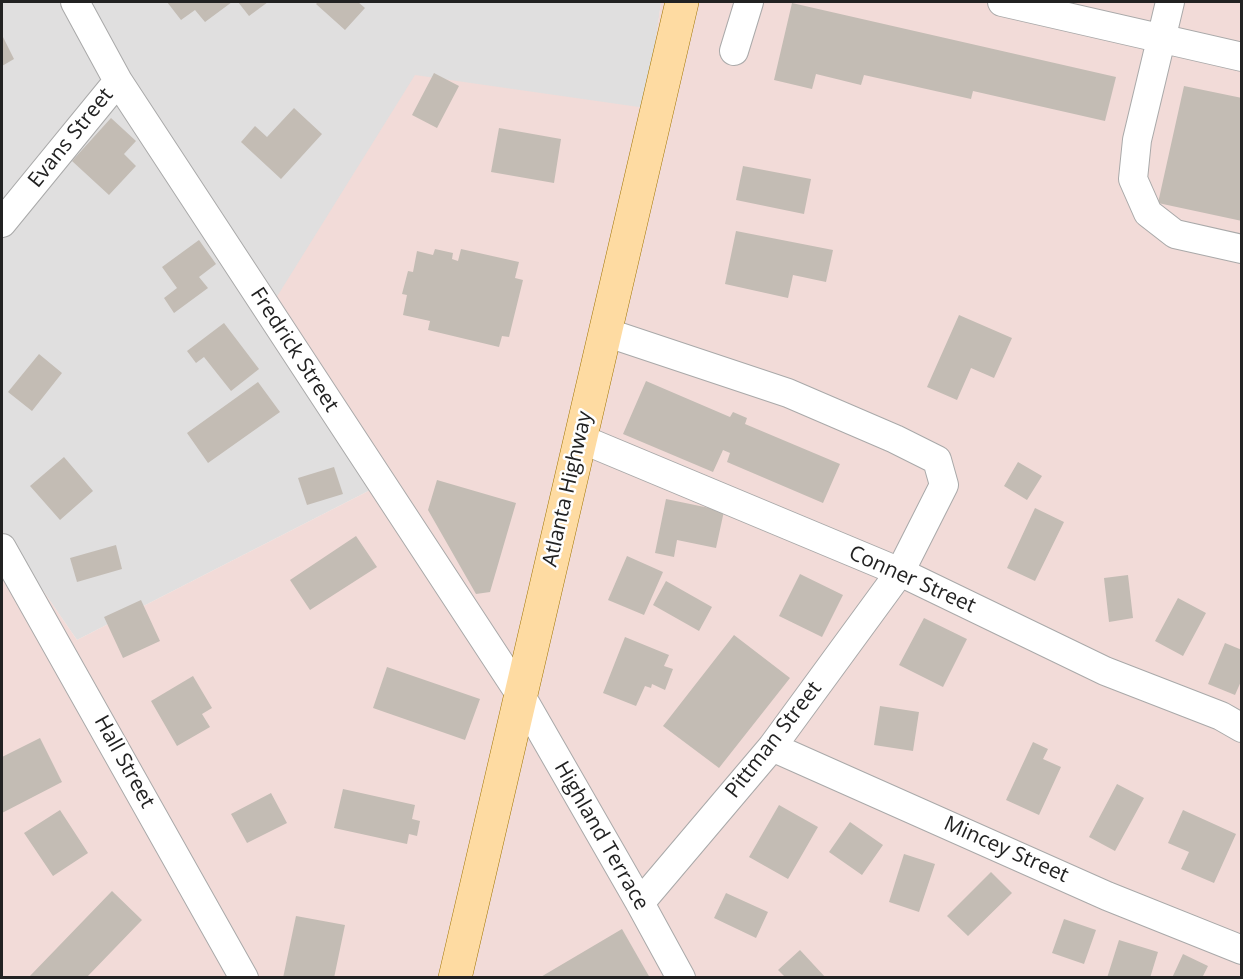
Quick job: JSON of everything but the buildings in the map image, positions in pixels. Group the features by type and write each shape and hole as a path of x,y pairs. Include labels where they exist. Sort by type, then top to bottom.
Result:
{"main road":[{"name":"Atlanta Highway","path":"455,978 682,2"}],"street":[{"name":"Fredrick Street","path":"75,2 118,81 520,694"},
{"path":"734,51 749,2"},
{"path":"1002,2 1242,57"},
{"path":"1170,2 1137,140 1133,179 1148,213 1175,234 1242,249"},
{"name":"Evans Street","path":"2,223 118,81"},
{"name":"Pittman Street","path":"605,332 788,393 938,459 944,485 900,572 772,747 640,903"},
{"name":"Conner Street","path":"579,438 900,572 1105,671 1221,716 1242,728"},
{"name":"Hall Street","path":"2,548 244,978"},
{"name":"Highland Terrace","path":"520,694 681,978"},
{"name":"Mincey Street","path":"772,747 1107,896 1242,950"}],"shaded area":[{"path":"2,2 661,2 647,108 388,481 77,640 2,531"},
{"path":"661,2 1241,2 1241,977 2,977 2,531 77,640 388,481 273,303 415,75 646,108"}]}
